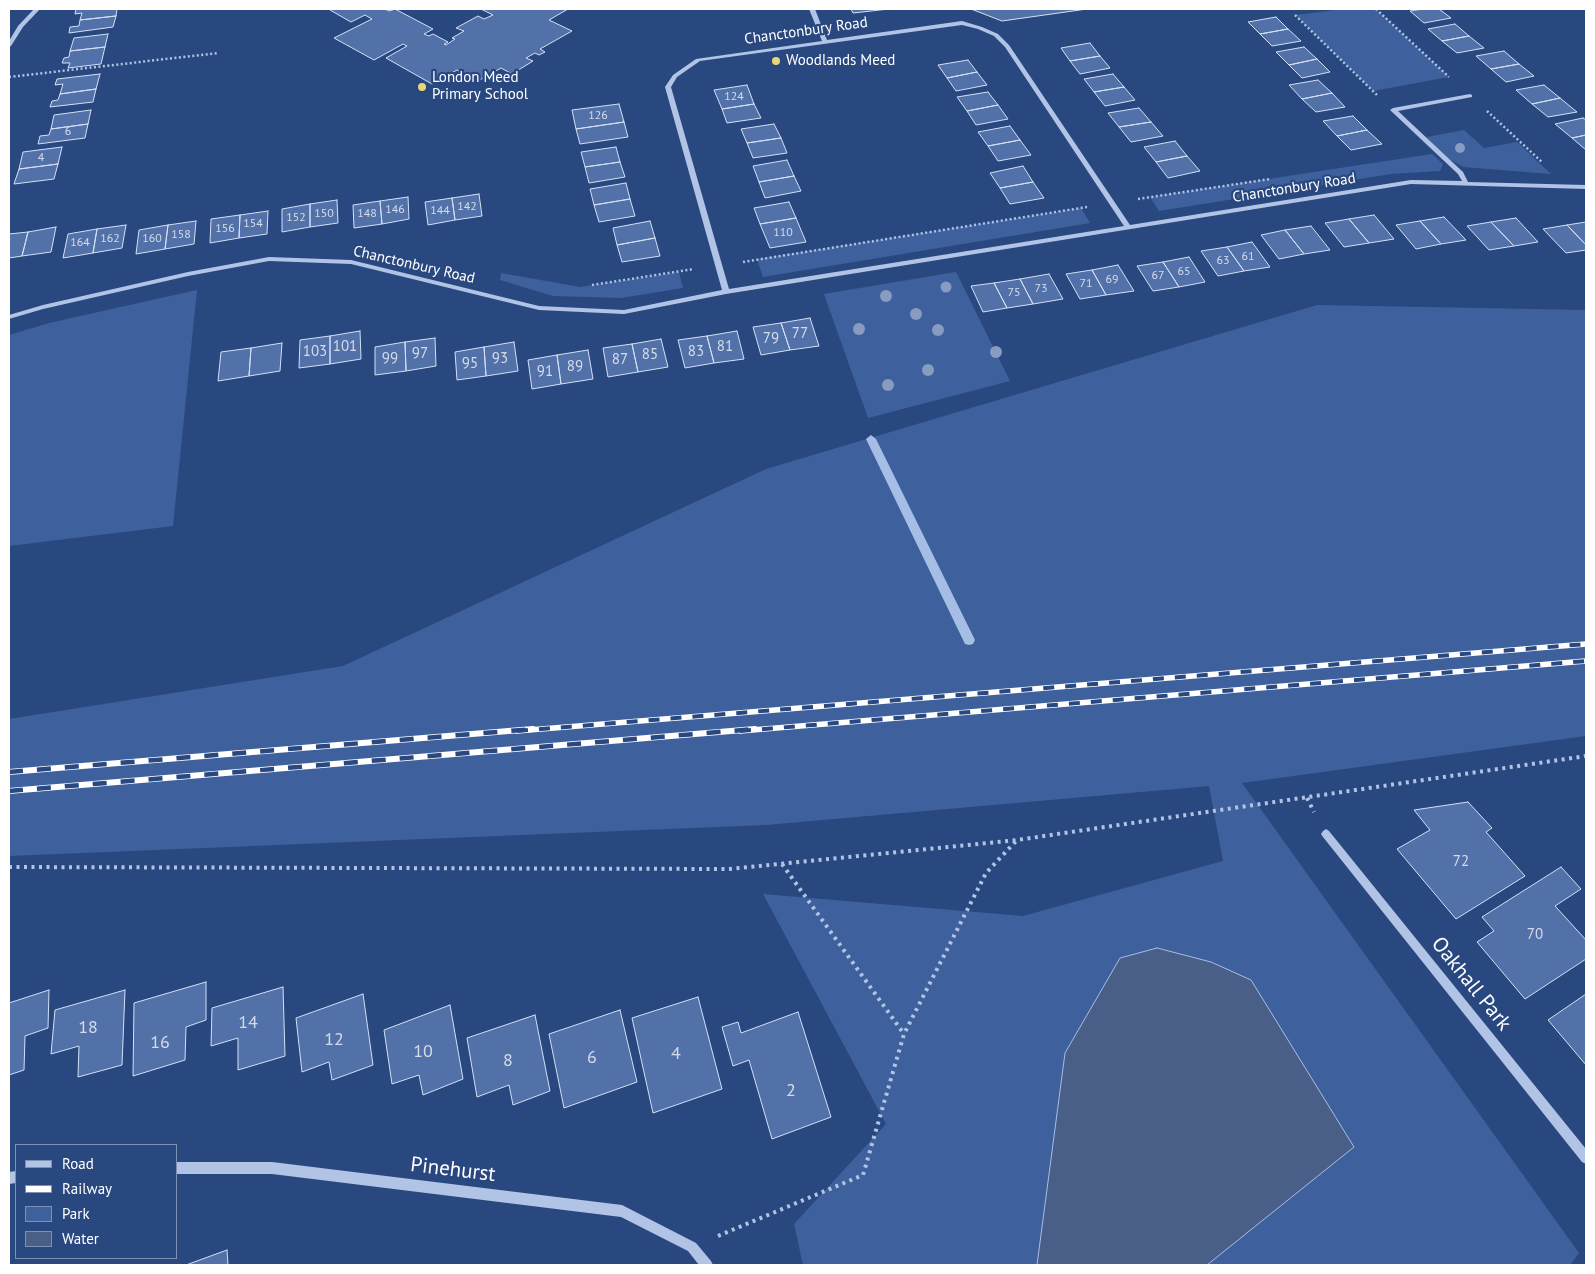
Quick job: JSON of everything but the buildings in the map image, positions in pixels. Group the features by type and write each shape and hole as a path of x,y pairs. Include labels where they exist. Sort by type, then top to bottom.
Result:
{"street":[{"path":"9,45 21,26 37,9"},
{"path":"812,9 825,41"},
{"name":"Chanctonbury Road","path":"726,292 668,87 675,76 698,60 962,23 996,35 1007,46 1129,228"},
{"path":"1393,110 1470,96"},
{"path":"1393,110 1460,173 1465,182"},
{"name":"Chanctonbury Road","path":"9,317 44,307 188,274 269,259 351,262 539,308 624,312 726,292 1411,182 1465,182 1586,187"},
{"name":"Oakhall Park","path":"1326,834 1586,1158"},
{"name":"Pinehurst","path":"178,1168 272,1168 622,1212 692,1247 707,1265"}],"path":[{"path":"1295,15 1393,110"},
{"path":"9,77 218,53"},
{"path":"9,867 729,869 1017,840 1586,756"},
{"path":"692,1247 863,1176 904,1034 986,873 1017,840"},
{"path":"782,864 904,1034"}],"green space":[{"path":"1345,9 1376,9 1449,77 1373,91 1295,15"},
{"path":"1464,130 1484,148 1517,142 1551,174 1463,167 1438,153 1422,138"},
{"path":"1432,154 1443,164 1440,171 1391,174 1159,211 1150,197"},
{"path":"1081,208 1090,223 763,277 757,259"},
{"path":"679,272 683,288 621,298 553,296 500,280 501,273 580,287"},
{"path":"956,272 1010,381 868,418 824,294"},
{"path":"197,290 173,526 9,546 9,335 49,323"},
{"path":"1317,305 1586,310 1586,736 1242,783 1579,1253 1570,1265 803,1265 794,1224 886,1124 763,894 1023,916 1223,861 1209,786 766,825 9,856 9,719 343,666 766,469"}],"water":[{"path":"1157,948 1211,962 1251,980 1354,1147 1207,1265 1037,1265 1065,1053 1120,958"}],"waterway":[{"path":"871,439 969,640"}],"railway":[{"path":"517,731 1586,644"},
{"path":"740,731 1586,661"},
{"path":"9,772 533,729"},
{"path":"9,791 755,729"}],"place":[{"name":"Woodlands Meed","path":"776,61"},
{"name":"London Meed Primary School","path":"422,87"}]}
